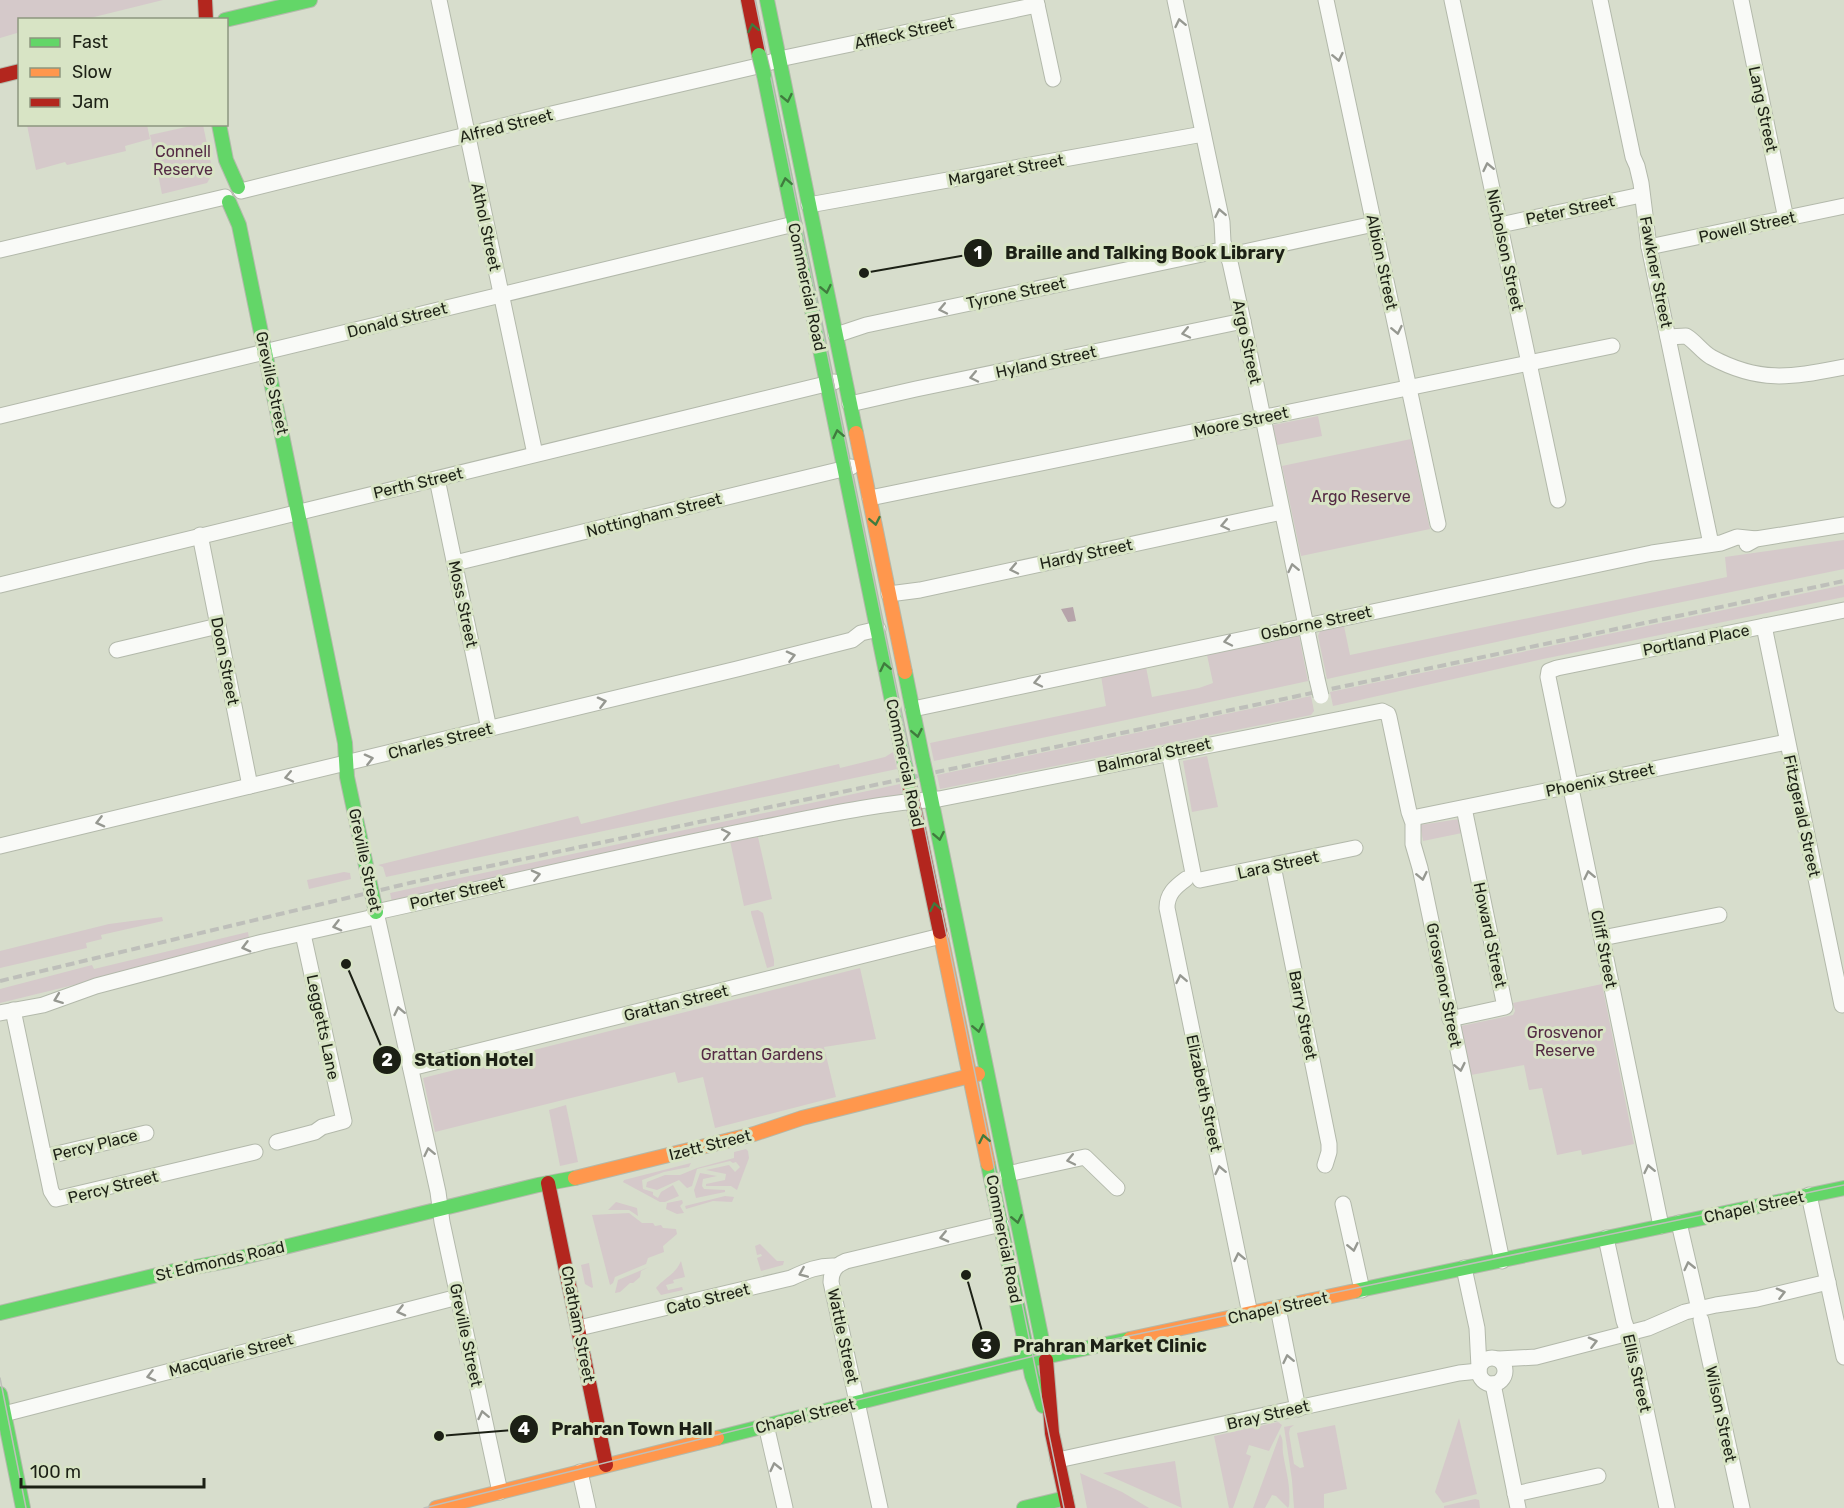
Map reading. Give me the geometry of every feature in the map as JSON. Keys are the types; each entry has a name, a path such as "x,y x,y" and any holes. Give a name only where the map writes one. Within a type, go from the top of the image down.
{"main road":[{"path":"205,0 206,18"},
{"path":"228,19 310,0"},
{"name":"Commercial Road","path":"748,0 808,206 836,335 927,779 922,800 941,936 974,1075 1032,1376 1052,1433"},
{"name":"Commercial Road","path":"766,0 768,63 794,224 850,468 878,629 909,783 922,800 1007,1174 1048,1372 1052,1433"},
{"path":"0,76 18,72"},
{"name":"Greville Street","path":"219,126 345,743 347,777 376,912"},
{"name":"Izett Street","path":"440,1209 732,1140 802,1118 974,1075"},
{"name":"Chatham Street","path":"548,1183 606,1465"},
{"name":"Chapel Street","path":"436,1508 1029,1360 1844,1188"},
{"name":"St Edmonds Road","path":"0,1313 440,1209"},
{"path":"0,1394 23,1508"},
{"path":"1024,1508 1067,1503 1052,1433"}],"street":[{"name":"Athol Street","path":"439,0 535,454"},
{"name":"Argo Street","path":"1175,0 1226,252 1243,321 1326,720"},
{"name":"Albion Street","path":"1326,0 1438,524"},
{"name":"Nicholson Street","path":"1452,0 1558,500"},
{"name":"Fawkner Street","path":"1600,0 1633,157 1637,166 1649,248 1669,344 1716,544"},
{"name":"Lang Street","path":"1741,0 1786,219"},
{"name":"Affleck Street","path":"768,63 1037,2"},
{"path":"1037,2 1053,79"},
{"name":"Alfred Street","path":"0,250 768,63"},
{"name":"Margaret Street","path":"808,206 1203,134"},
{"name":"Peter Street","path":"1500,225 1641,195"},
{"name":"Powell Street","path":"1649,248 1844,206"},
{"name":"Donald Street","path":"0,416 794,224"},
{"name":"Tyrone Street","path":"836,335 875,323 1221,250 1236,254 1374,224"},
{"name":"Hyland Street","path":"850,404 1243,321"},
{"path":"1669,344 1699,349 1729,366 1763,376 1794,376 1844,367"},
{"name":"Moore Street","path":"870,498 1612,346"},
{"name":"Perth Street","path":"0,585 832,382"},
{"name":"Nottingham Street","path":"455,564 850,468"},
{"name":"Moss Street","path":"437,479 489,729"},
{"name":"Hardy Street","path":"889,594 920,590 1282,513"},
{"name":"Osborne Street","path":"913,709 1652,553 1716,544 1738,547 1756,539 1844,525"},
{"name":"Doon Street","path":"200,535 250,786"},
{"name":"Portland Place","path":"1549,671 1844,610"},
{"path":"117,650 218,626"},
{"name":"Fitzgerald Street","path":"1764,626 1842,1005"},
{"name":"Charles Street","path":"0,846 489,729 518,720 562,712 852,640 861,633 878,629"},
{"name":"Cliff Street","path":"1549,671 1548,677 1661,1227"},
{"name":"Balmoral Street","path":"922,800 1326,720 1385,711"},
{"name":"Grosvenor Street","path":"1385,711 1389,717 1412,819 1413,844 1420,868 1502,1261"},
{"name":"Phoenix Street","path":"1412,819 1787,742"},
{"path":"1169,752 1193,878"},
{"name":"Porter Street","path":"7,1012 43,1005 96,986 370,918 376,912 704,839 922,800"},
{"name":"Howard Street","path":"1450,1019 1505,1007 1464,808"},
{"name":"Lara Street","path":"1193,878 1273,866 1356,848"},
{"name":"Barry Street","path":"1273,866 1329,1144 1325,1165"},
{"name":"Elizabeth Street","path":"1193,878 1172,891 1167,901 1167,908 1250,1314"},
{"name":"Greville Street","path":"376,912 500,1492"},
{"path":"1602,938 1719,915"},
{"name":"Leggetts Lane","path":"277,1142 315,1132 322,1127 344,1121 303,934"},
{"name":"Grattan Street","path":"411,1068 941,936"},
{"name":"Percy Street","path":"7,1012 52,1195 58,1200 255,1152"},
{"name":"Percy Place","path":"44,1158 146,1133"},
{"path":"1007,1174 1085,1157 1117,1188"},
{"path":"1809,1195 1844,1357"},
{"path":"1343,1204 1362,1290"},
{"name":"Wilson Street","path":"1679,1223 1742,1508"},
{"name":"Cato Street","path":"579,1329 791,1278 810,1269 826,1266 835,1268 846,1261 1001,1224"},
{"name":"Ellis Street","path":"1606,1238 1667,1508"},
{"name":"Wattle Street","path":"835,1268 831,1282 880,1508"},
{"path":"1464,1268 1477,1328 1479,1369 1485,1382 1497,1382 1536,1357"},
{"path":"1479,1369 1485,1359 1493,1357 1498,1359 1536,1357 1648,1328 1685,1312 1700,1314 1828,1282"},
{"name":"Macquarie Street","path":"4,1414 458,1297"},
{"path":"1278,1308 1298,1409"},
{"path":"1477,1328 1505,1369 1506,1373 1497,1382"},
{"name":"Bray Street","path":"1058,1460 1479,1369"},
{"path":"1497,1382 1516,1501 1598,1476"},
{"path":"766,1425 785,1508"},
{"path":"580,1472 588,1508"}],"green space":[{"path":"0,0 163,0 90,18 18,18 18,34 0,38"},
{"path":"27,126 147,126 150,139 125,146 126,151 67,165 65,162 36,170"},
{"name":"Connell Reserve","path":"190,126 203,126 213,173 207,183 162,194 150,135"},
{"path":"1318,416 1322,436 1277,445 1273,425"},
{"name":"Argo Reserve","path":"1411,439 1430,529 1301,556 1282,466"},
{"path":"1844,540 1844,569 1327,679 1318,636 1320,631 1344,626 1350,655 1727,577 1725,557"},
{"path":"1844,585 1844,597 1543,659 1333,706 1330,692"},
{"path":"1299,636 1308,681 934,761 930,743 1106,706 1101,676 1146,667 1152,697 1199,688 1213,683 1207,655"},
{"path":"1311,696 1314,711 1311,715 940,789 937,775"},
{"path":"893,752 897,769 386,877 383,867 378,865 578,816 581,824 839,764 840,768 885,757"},
{"path":"1207,756 1218,807 1192,812 1183,761"},
{"path":"900,784 903,797 711,833 392,902 390,893"},
{"path":"1459,819 1462,833 1423,841 1420,825"},
{"path":"758,837 772,899 744,906 730,841"},
{"path":"344,872 350,873 351,879 309,889 307,880"},
{"path":"758,910 763,913 774,960 774,966 767,968 751,913 751,911"},
{"path":"162,917 163,921 101,935 102,939 86,943 87,948 0,968 0,951 109,924"},
{"path":"248,932 249,938 0,1003 0,989 92,965 94,969"},
{"name":"Grattan Gardens","path":"860,968 876,1039 824,1047 836,1097 715,1128 703,1077 678,1083 675,1072 435,1132 423,1078"},
{"name":"Grosvenor Reserve","path":"1602,984 1634,1144 1582,1155 1581,1150 1557,1155 1542,1088 1529,1090 1524,1065 1471,1075 1461,1026 1513,1015 1515,1011 1513,1003"},
{"path":"566,1105 578,1162 560,1166 549,1110"},
{"path":"746,1149 749,1158 737,1190 731,1186 706,1186 706,1184 725,1180 726,1174 706,1170 729,1165 735,1172 740,1167 736,1162 730,1161 697,1169 692,1186 687,1188 679,1180 657,1190 646,1187 647,1182 665,1175 680,1175 697,1168 734,1158 734,1152"},
{"path":"691,1163 689,1167 664,1172 642,1180 643,1189 653,1192 653,1195 658,1198 661,1192 673,1185 679,1196 665,1202 660,1202 623,1182 624,1180"},
{"path":"700,1173 717,1176 703,1179 704,1189 725,1190 725,1192 696,1198 694,1190"},
{"path":"725,1196 734,1197 732,1202 713,1201 686,1209 685,1206"},
{"path":"682,1200 683,1203 680,1206 684,1213 677,1214 666,1209 667,1203"},
{"path":"616,1202 637,1208 638,1216 629,1210 608,1210"},
{"path":"629,1213 642,1223 653,1223 655,1226 661,1225 663,1228 676,1229 677,1234 663,1246 664,1252 648,1258 646,1264 615,1277 610,1285 592,1215"},
{"path":"760,1244 777,1261 784,1261 783,1265 761,1271 757,1258 762,1256 757,1255 755,1246"},
{"path":"681,1261 685,1277 673,1280 674,1283 666,1285 668,1290 682,1287 683,1290 661,1295 656,1288 676,1270"},
{"path":"589,1263 592,1288 585,1284 581,1265"},
{"path":"649,1267 641,1271 640,1277 633,1283 615,1293 618,1280"},
{"path":"1459,1418 1477,1494 1443,1503 1435,1492"},
{"path":"1278,1422 1282,1425 1269,1451 1249,1445 1246,1454 1251,1456 1233,1508 1229,1508 1214,1436"},
{"path":"1294,1425 1290,1428 1289,1433 1294,1464 1300,1468 1304,1467 1297,1433 1335,1425 1347,1489 1324,1494 1324,1508 1294,1508 1284,1427"},
{"path":"1280,1434 1289,1485 1289,1506 1288,1508 1272,1495 1265,1508 1253,1508"},
{"path":"1175,1461 1182,1508 1103,1473"},
{"path":"1080,1473 1122,1492 1149,1508 1087,1508"},
{"path":"1479,1500 1480,1508 1444,1508 1444,1506"}],"shaded area":[{"path":"1073,607 1076,621 1068,622 1061,609"}],"tram line":[{"path":"755,0 1064,1508"},
{"path":"424,1508 1034,1356 1844,1185"},
{"path":"0,1378 26,1508"}],"railway":[{"path":"0,981 414,882 1844,581"}],"traffic: fast":[{"path":"228,19 310,0"},
{"path":"767,0 856,433"},
{"path":"759,55 764,75"},
{"path":"764,75 905,765"},
{"path":"219,126 226,160 238,187"},
{"path":"229,202 239,225 345,743 347,777 376,912"},
{"path":"905,672 923,761"},
{"path":"923,761 927,779"},
{"path":"905,765 909,783"},
{"path":"927,779 1046,1360"},
{"path":"988,1164 1032,1376 1043,1406"},
{"path":"0,1313 575,1178"},
{"path":"1355,1291 1844,1188"},
{"path":"717,1438 1011,1364 1130,1339"},
{"path":"0,1394 23,1508"},
{"path":"1024,1508 1066,1498"}],"traffic: slow":[{"path":"856,433 905,672"},
{"path":"940,932 988,1164"},
{"path":"575,1178 754,1134 802,1118 978,1074"},
{"path":"1130,1339 1355,1291"},
{"path":"436,1508 717,1438"}],"traffic: jam":[{"path":"205,0 206,18"},
{"path":"748,0 759,55"},
{"path":"0,76 18,72"},
{"path":"909,783 940,932"},
{"path":"548,1183 606,1465"},
{"path":"1046,1360 1052,1433 1068,1508"}],"place":[{"name":"Braille and Talking Book Library","path":"864,273"},
{"name":"Station Hotel","path":"346,964"},
{"name":"Prahran Market Clinic","path":"966,1275"},
{"name":"Prahran Town Hall","path":"439,1436"}]}
